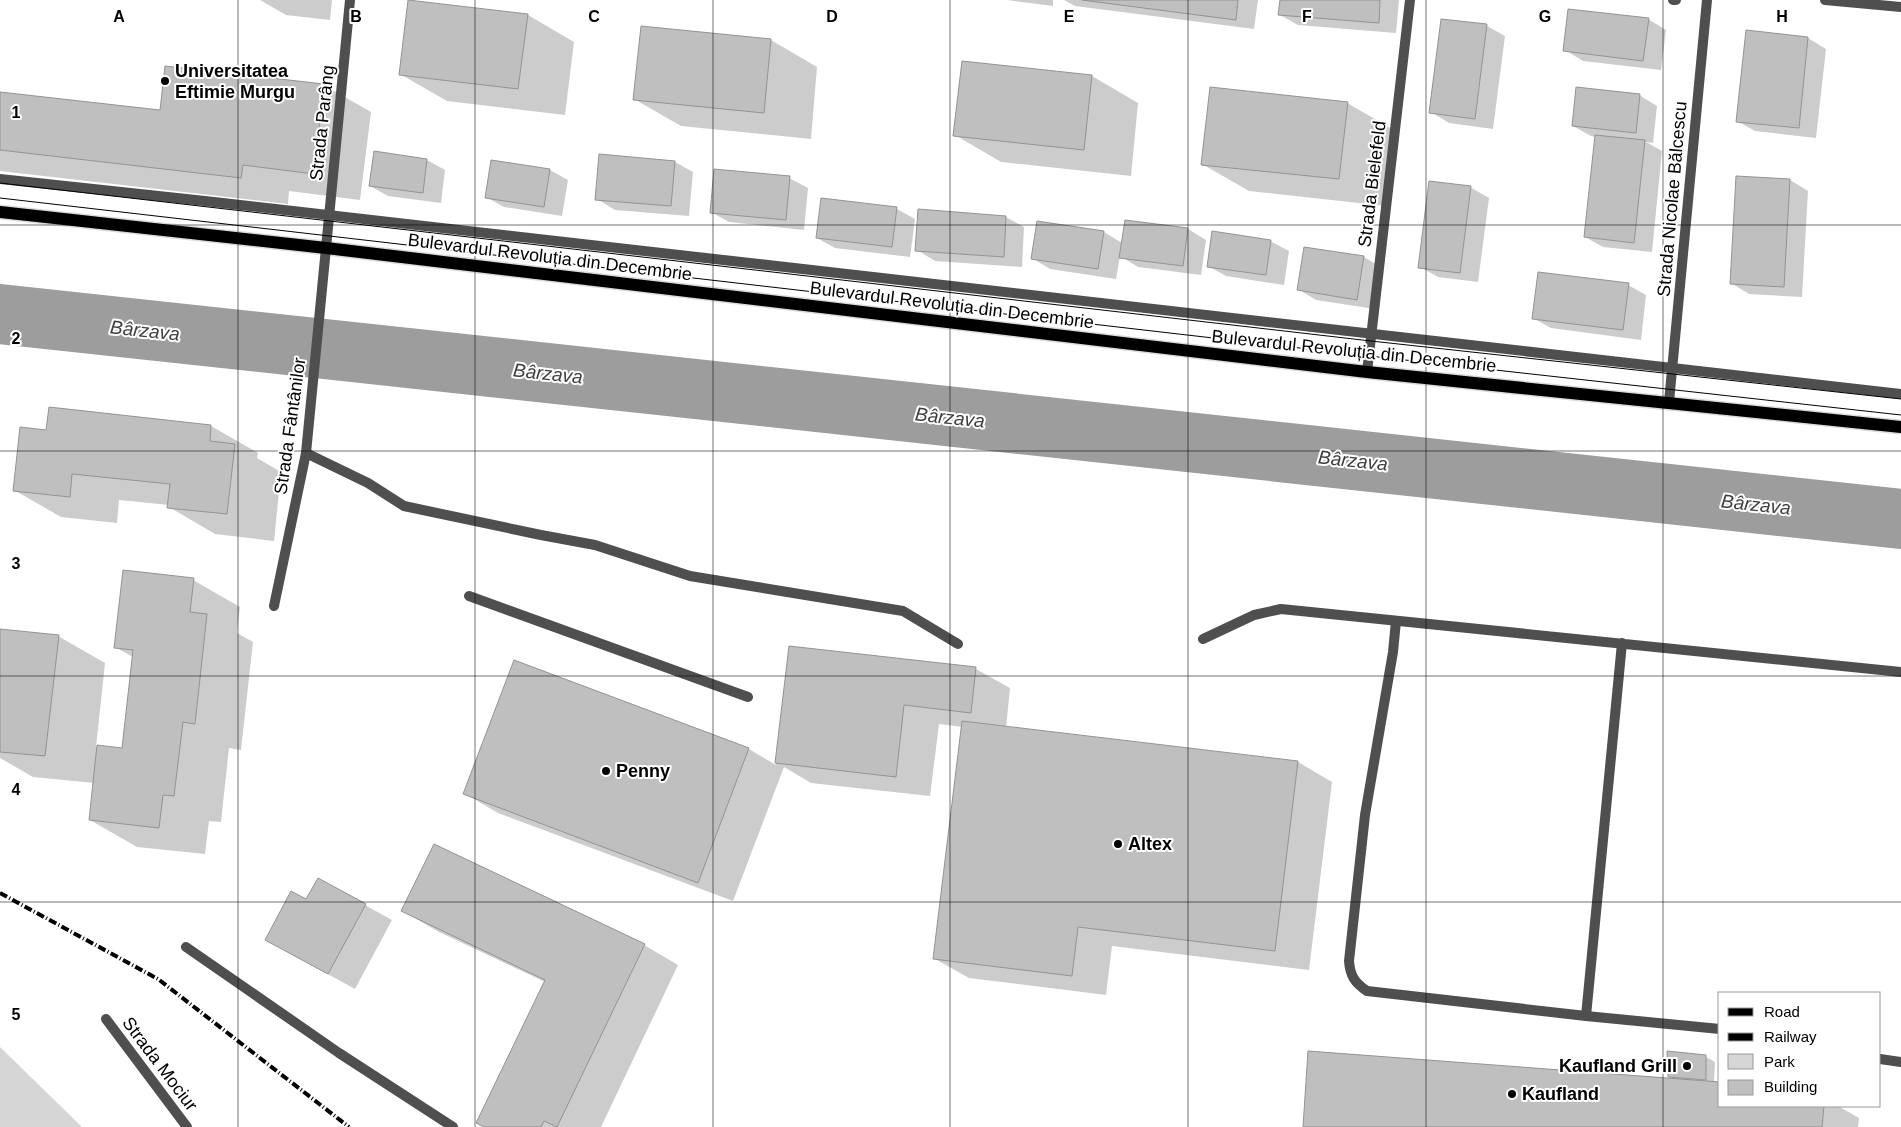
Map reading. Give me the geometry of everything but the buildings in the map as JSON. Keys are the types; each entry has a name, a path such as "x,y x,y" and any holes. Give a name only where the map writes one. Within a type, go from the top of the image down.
{"main road":[{"name":"Bulevardul Revoluția din Decembrie","path":"0,212 326,248 1367,372 1901,427"}],"street":[{"name":"Strada Parâng","path":"326,248 350,0"},
{"name":"Strada Bielefeld","path":"1367,372 1410,0"},
{"name":"Strada Nicolae Bălcescu","path":"1669,402 1706,0"},
{"path":"1825,0 1901,8"},
{"path":"0,179 1901,394"},
{"name":"Strada Fântânilor","path":"274,606 306,453 326,248"},
{"path":"306,453 368,482 404,506 596,545 690,576 903,611 958,644"},
{"path":"469,596 748,697"},
{"path":"1203,638 1254,615 1281,609 1901,672"},
{"path":"1396,621 1365,815 1349,961 1350,971 1354,980 1367,991 1718,1029"},
{"path":"1586,1016 1622,644"},
{"path":"186,947 339,1053 453,1127"},
{"name":"Strada Mociur","path":"106,1019 187,1127"},
{"path":"1881,1059 1901,1062"}],"green space":[{"path":"0,1047 82,1127 0,1127"}],"waterway":[{"name":"Bârzava","path":"0,314 1901,519"}],"tram line":[{"path":"0,183 1371,341 1901,399"},
{"path":"0,198 1369,356 1901,415"}],"railway":[{"path":"0,893 158,979 349,1127"}],"place":[{"name":"Universitatea Eftimie Murgu","path":"165,81"},
{"name":"Penny","path":"606,771"},
{"name":"Altex","path":"1118,844"},
{"name":"Kaufland Grill","path":"1687,1066"},
{"name":"Kaufland","path":"1512,1094"}]}
